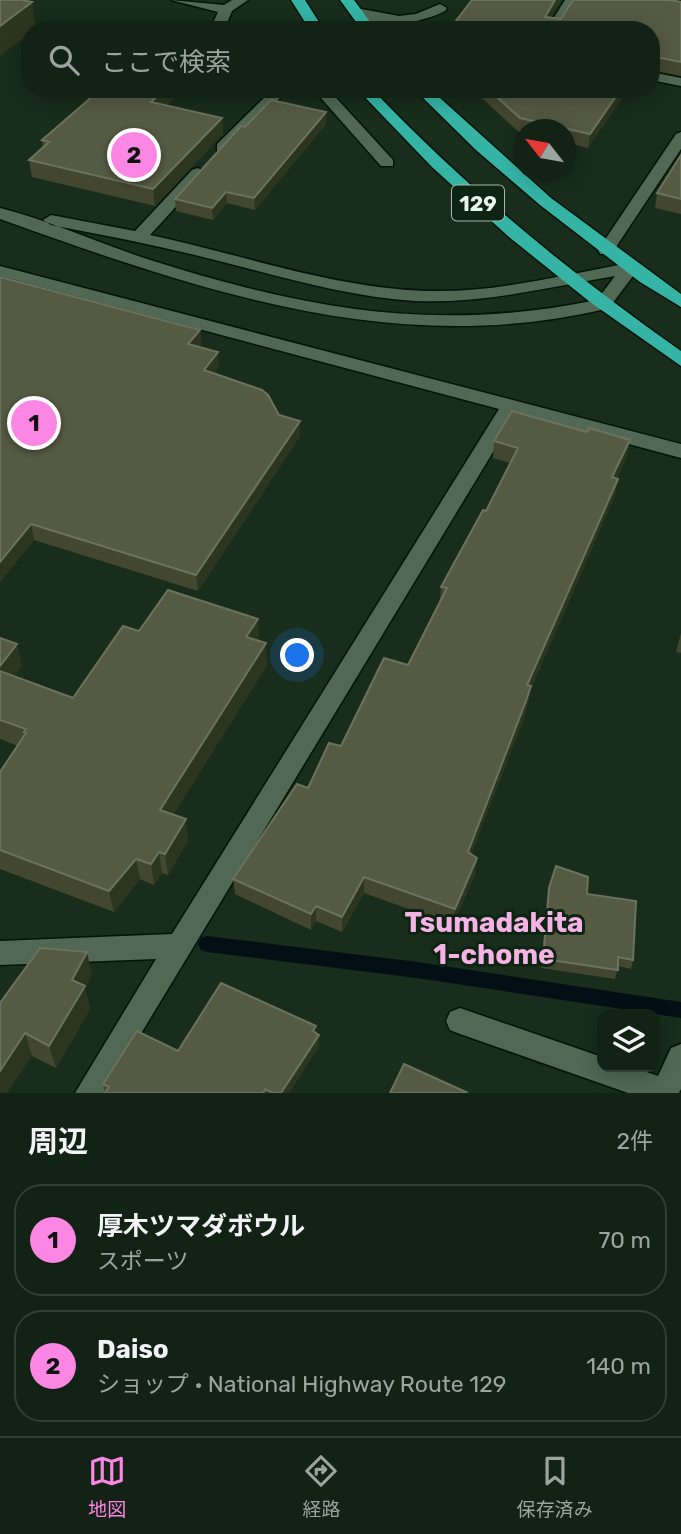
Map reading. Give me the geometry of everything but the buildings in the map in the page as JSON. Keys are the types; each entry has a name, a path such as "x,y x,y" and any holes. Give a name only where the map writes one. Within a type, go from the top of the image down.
{"highway":[{"path":"298,0 311,21"},
{"path":"347,0 362,21"},
{"name":"129","path":"371,98 486,210 568,278 681,360"},
{"name":"129","path":"431,98 534,194 630,268 681,302"}],"street":[{"path":"178,0 226,9"},
{"path":"221,21 226,9 241,0"},
{"path":"559,21 572,0"},
{"path":"410,21 419,20 435,4"},
{"path":"434,21 438,16 435,4"},
{"path":"356,12 396,21"},
{"path":"660,78 681,82"},
{"path":"140,236 237,131 272,98"},
{"path":"328,98 387,163"},
{"path":"606,250 681,137"},
{"path":"0,212 140,236 324,282 392,293 478,293 630,268"},
{"path":"0,212 120,256 318,310 380,319 484,322 603,304 630,268"},
{"path":"0,271 681,451"},
{"path":"89,1093 511,406"},
{"path":"0,953 180,946"},
{"path":"460,1021 665,1092 681,1058"}],"waterway":[{"path":"207,944 417,970 681,1010"}],"place":[{"name":"Daiso","path":"134,155"},
{"name":"厚木ツマダボウル","path":"34,423"}],"district":[{"name":"Tsumadakita 1-chome","path":"494,938"}]}
